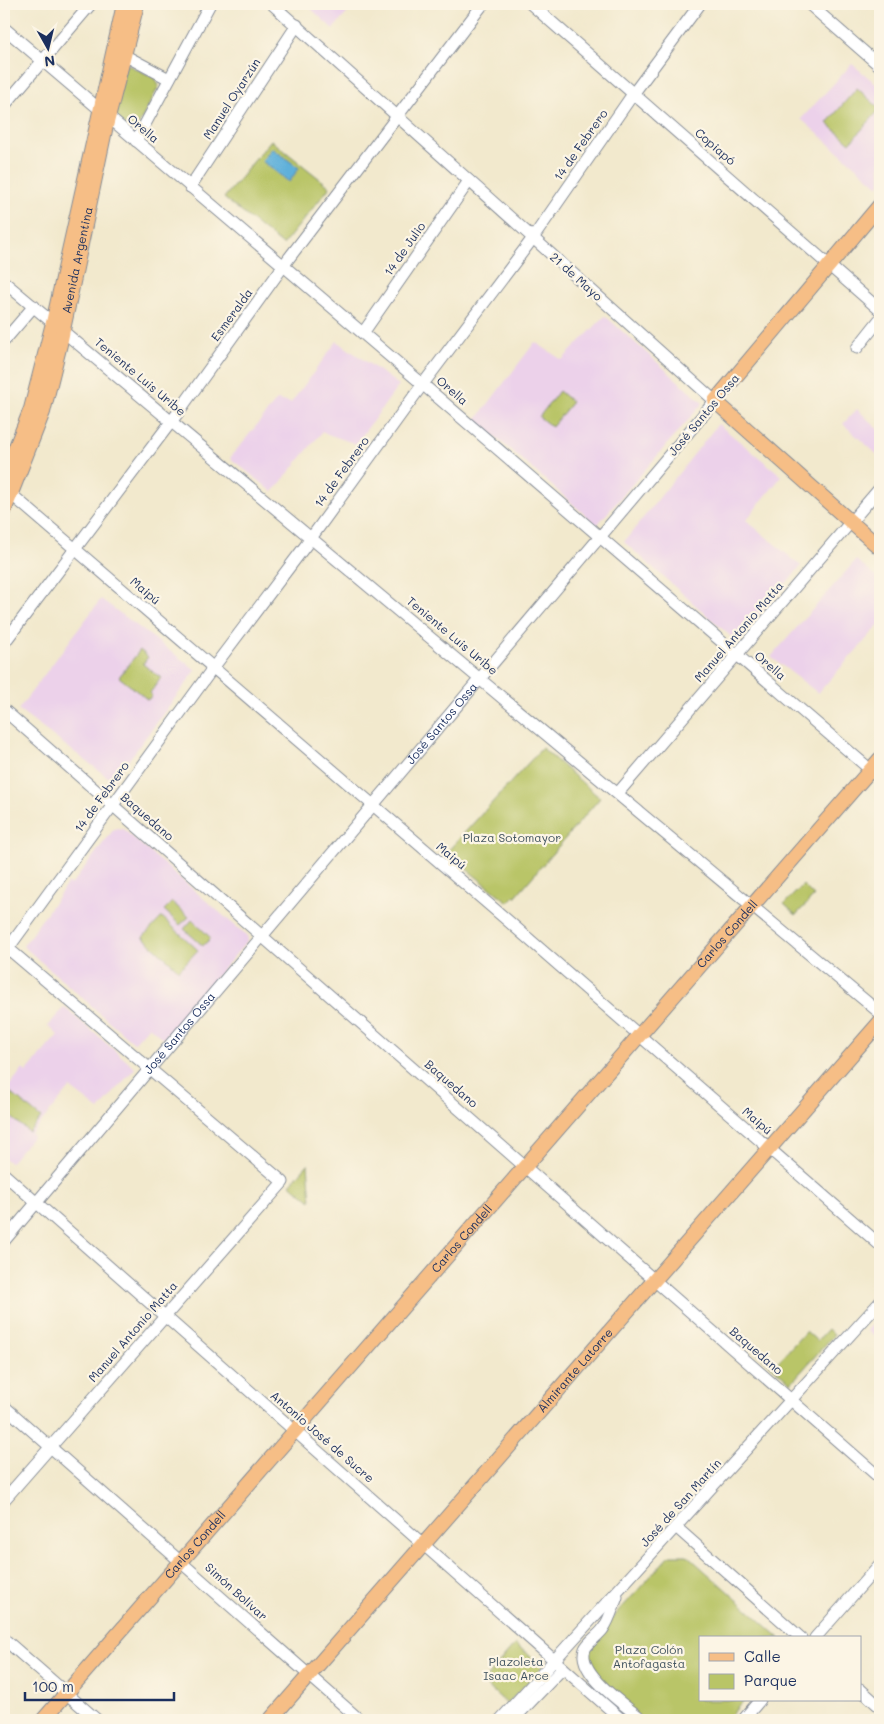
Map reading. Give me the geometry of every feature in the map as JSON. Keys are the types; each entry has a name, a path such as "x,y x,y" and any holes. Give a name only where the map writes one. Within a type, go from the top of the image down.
{"main road":[{"name":"Avenida Argentina","path":"4,510 7,491 42,412 58,327 104,114 124,4"},
{"name":"Avenida Argentina","path":"104,114 124,55 137,4"},
{"name":"José Santos Ossa","path":"715,401 880,205"},
{"name":"Avenida Argentina","path":"4,478 31,409 58,327"},
{"name":"21 de Mayo","path":"715,401 880,548"},
{"name":"Carlos Condell","path":"43,1720 752,906 877,769"},
{"name":"Almirante Latorre","path":"270,1720 880,1022"}],"street":[{"path":"4,106 91,4"},
{"path":"136,140 210,4"},
{"name":"21 de Mayo","path":"272,4 715,401"},
{"name":"Esmeralda","path":"4,643 283,267 483,4"},
{"name":"Copiapó","path":"532,4 880,310"},
{"name":"14 de Febrero","path":"5,949 533,238 633,94 700,4"},
{"path":"809,4 880,66"},
{"name":"Manuel Oyarzún","path":"190,187 296,26"},
{"name":"Orella","path":"4,28 423,384 737,655 877,769"},
{"path":"124,55 169,79"},
{"name":"14 de Julio","path":"363,334 469,181"},
{"name":"Teniente Luis Uribe","path":"4,282 481,678 880,1013"},
{"path":"4,341 34,306"},
{"path":"857,348 880,319"},
{"name":"José Santos Ossa","path":"4,1241 715,401"},
{"name":"Manuel Antonio Matta","path":"618,793 880,488"},
{"name":"Maipú","path":"7,491 507,920 880,1245"},
{"name":"Baquedano","path":"4,710 880,1478"},
{"path":"5,949 150,1069"},
{"name":"Manuel Antonio Matta","path":"4,1500 283,1182 150,1069"},
{"name":"Antonio José de Sucre","path":"4,1174 622,1720"},
{"name":"José de San Martín","path":"513,1720 621,1589 880,1302"},
{"name":"Simón Bolívar","path":"4,1406 360,1720"},
{"path":"676,1528 799,1636"},
{"path":"817,1636 880,1564"},
{"path":"621,1589 604,1628 585,1648 583,1659 587,1670 594,1678 643,1720"},
{"path":"4,1639 97,1720"},
{"name":"José de San Martín","path":"500,1720 559,1664"},
{"path":"862,1691 880,1707"},
{"path":"743,1720 758,1702"}],"shaded area":[{"path":"306,4 343,4 350,10 333,29"},
{"path":"852,64 880,87 880,184 878,186 801,119"},
{"path":"605,316 703,403 597,525 476,420 535,342 562,360"},
{"path":"337,341 399,385 356,444 322,432 273,492 230,458 277,400 291,403"},
{"path":"857,409 880,431 880,457 843,424"},
{"path":"718,424 782,476 746,520 801,566 736,641 624,542"},
{"path":"856,560 880,580 880,624 818,693 771,657"},
{"path":"101,599 196,670 113,781 18,710"},
{"path":"114,829 123,829 247,936 248,940 163,1039 149,1026 134,1043 23,946 67,884 72,884"},
{"path":"64,1007 135,1068 99,1110 70,1088 31,1134 33,1136 10,1163 4,1158 4,1092 23,1069 26,1072 58,1035 48,1026"},
{"path":"880,1314 880,1341 867,1330"}],"green space":[{"path":"126,64 155,78 159,86 137,128 130,130 114,116"},
{"path":"857,88 880,109 850,143 827,123"},
{"path":"271,140 330,187 283,245 224,198"},
{"path":"559,391 572,402 552,427 539,417"},
{"path":"140,650 148,657 143,664 161,678 150,693 152,695 148,700 119,677"},
{"name":"Plaza Sotomayor","path":"542,748 600,798 515,897 515,895 508,902 446,853"},
{"path":"803,885 814,896 796,915 784,904"},
{"path":"172,902 189,917 180,925 164,910"},
{"path":"162,917 198,950 179,970 143,937"},
{"path":"192,920 211,938 203,946 184,929"},
{"path":"10,1092 41,1118 29,1132 4,1111 4,1099"},
{"path":"308,1164 311,1201 290,1184"},
{"path":"828,1329 834,1335 791,1383 736,1334 739,1331 775,1365 806,1331 817,1341"},
{"name":"Plaza Colón Antofagasta","path":"670,1555 687,1555 778,1636 699,1636 699,1702 742,1702 727,1720 643,1720 594,1678 585,1648"},
{"name":"Plazoleta Isaac Arce","path":"515,1644 543,1666 507,1704 483,1682"}],"water":[{"path":"272,148 299,168 289,182 262,161"}]}
